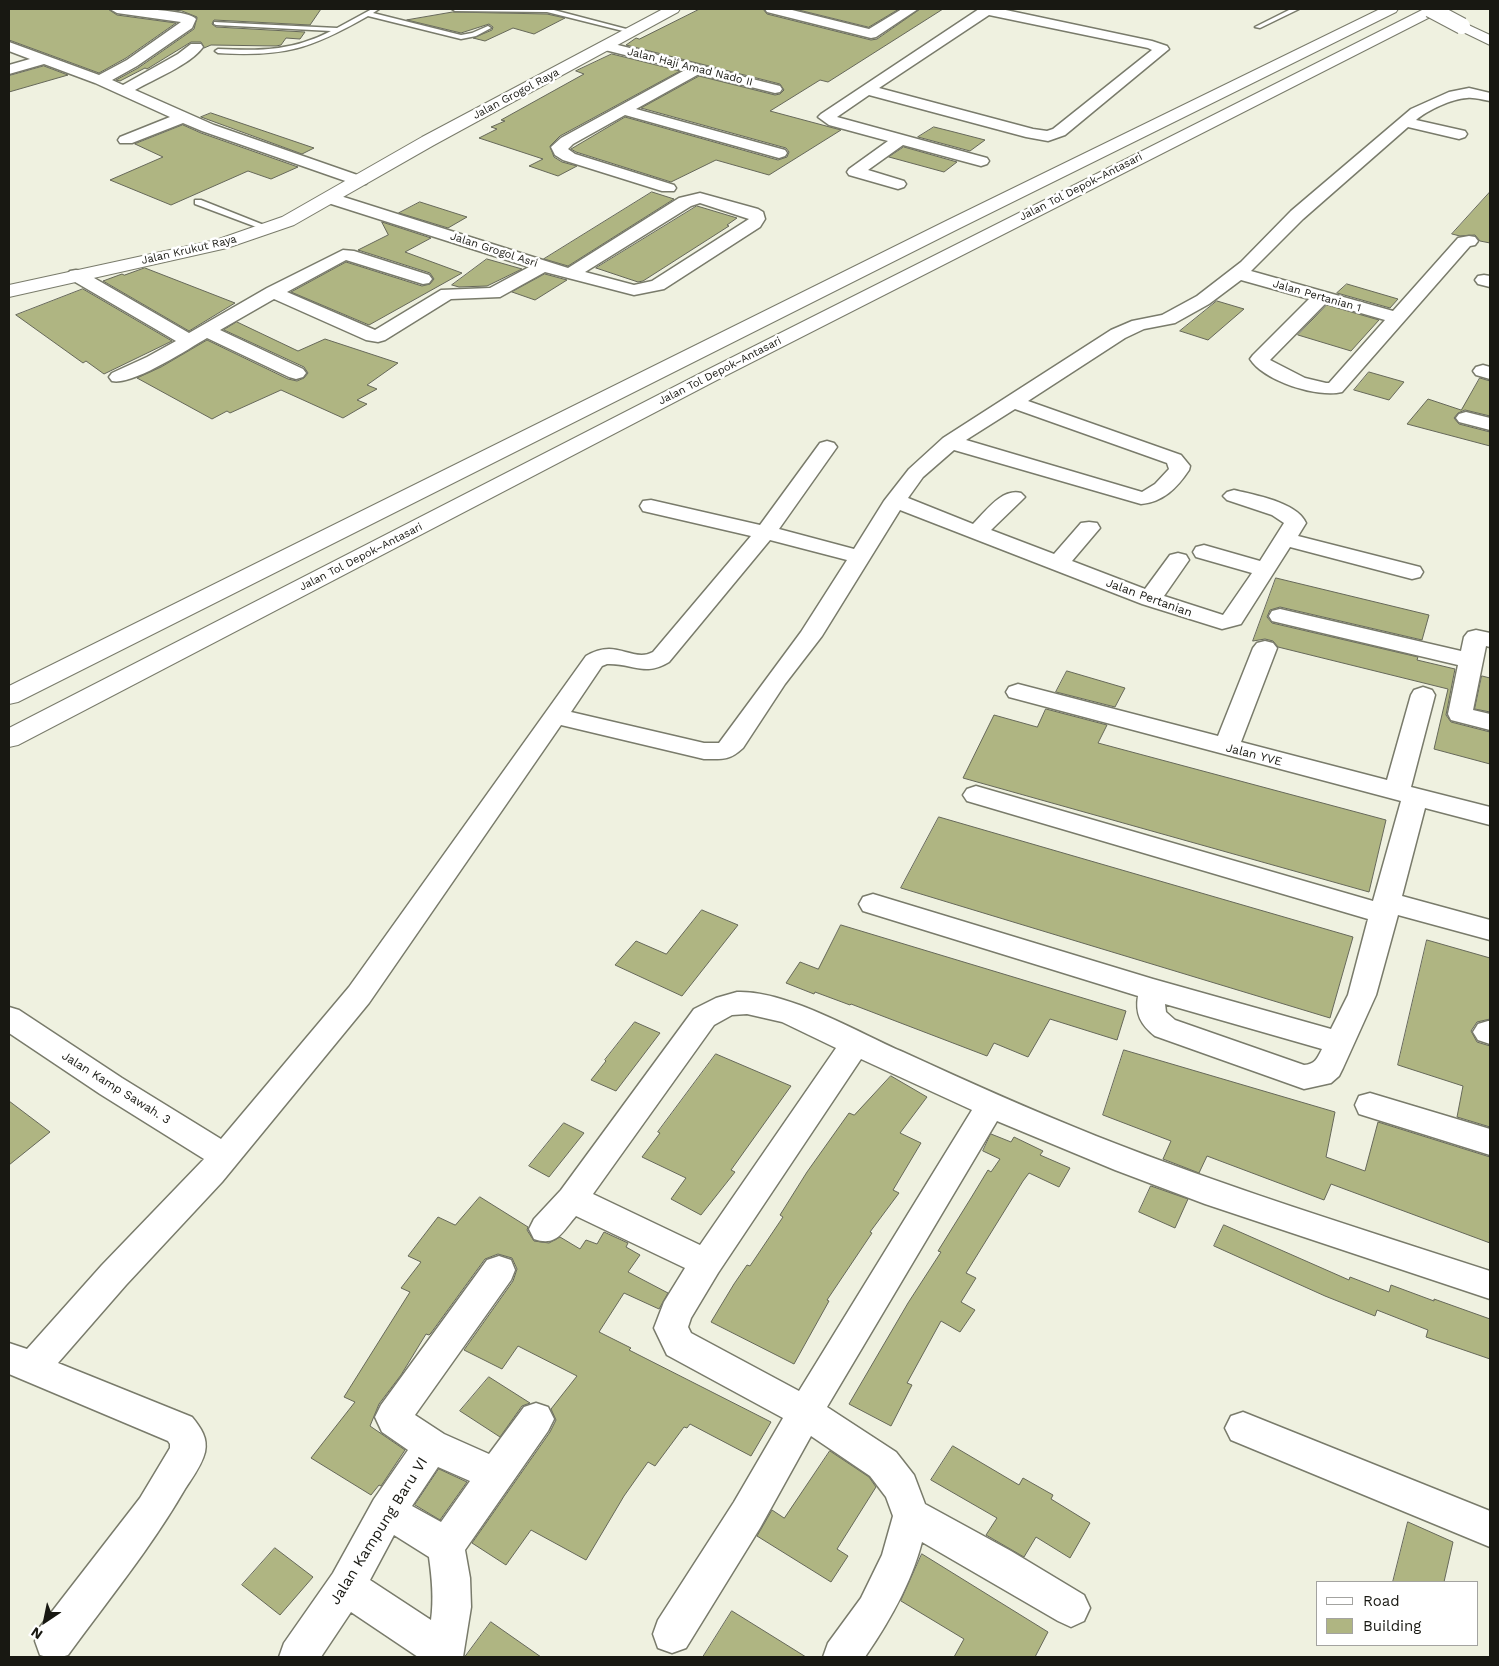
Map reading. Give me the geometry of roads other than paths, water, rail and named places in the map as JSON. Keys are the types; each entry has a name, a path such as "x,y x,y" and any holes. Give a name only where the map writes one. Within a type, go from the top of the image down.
{"main road":[{"name":"Jalan Grogol Raya","path":"360,181 428,140 606,46 626,30 673,9"},
{"name":"Jalan Tol Depok–Antasari","path":"9,696 952,224 1391,9"},
{"path":"1430,9 1487,37"},
{"name":"Jalan Tol Depok–Antasari","path":"9,739 728,367 1435,9"},
{"name":"Jalan Krukut Raya","path":"9,291 221,244 331,198 360,181"}],"street":[{"path":"100,80 132,63 187,25 189,19 117,9"},
{"path":"772,9 871,34 912,9"},
{"path":"869,90 1032,134 1054,135 1162,49 1152,45 988,9 869,90 827,115 826,119 981,161"},
{"path":"9,46 100,80 183,117 360,181"},
{"name":"Jalan Haji Amad Nado II","path":"606,46 774,89"},
{"path":"122,91 183,57 196,47"},
{"path":"9,70 46,59"},
{"path":"668,188 569,157 560,152 558,147 698,69"},
{"path":"556,716 704,752 725,751 734,742 777,678 810,636 895,501 916,473 950,442 1118,334 1130,328 1168,320 1203,300 1247,266 1297,215 1405,122 1429,105 1454,95 1469,93 1490,97"},
{"path":"622,110 779,153"},
{"path":"126,140 183,117"},
{"path":"1405,122 1460,134"},
{"path":"898,184 855,172 900,140"},
{"name":"Jalan Grogol Asri","path":"331,198 570,274 625,289 643,290 658,285 754,223 757,216 700,198 693,199 685,202 570,274"},
{"path":"1322,297 1260,359 1263,364 1311,386 1328,389 1335,388 1464,242 1469,241"},
{"path":"120,377 154,361 205,330 343,255 423,279"},
{"path":"273,292 373,336 378,336 447,294 494,293 543,266"},
{"name":"Jalan Pertanian 1","path":"1237,273 1398,318"},
{"path":"76,275 188,340"},
{"path":"205,330 296,373"},
{"path":"950,442 1141,498 1155,496 1179,470 1178,462 1174,459 1013,402"},
{"path":"1466,418 1490,424"},
{"path":"54,1641 153,1510 187,1452 188,1439 180,1429 20,1363 114,1274 224,1156 359,995 597,658 606,656 649,664 661,657 765,533 827,447"},
{"path":"977,532 1014,496"},
{"name":"Jalan Pertanian","path":"895,501 1150,599 1216,621 1228,621 1233,619 1295,523 1293,518 1280,510 1234,496"},
{"path":"651,506 860,556"},
{"path":"1057,564 1088,528"},
{"path":"1284,539 1412,572"},
{"path":"1204,552 1264,569"},
{"path":"1150,599 1178,560"},
{"path":"1280,616 1472,661"},
{"path":"1490,640 1476,637 1460,714 1490,722"},
{"path":"1226,748 1265,648"},
{"name":"Jalan YVE","path":"1018,692 1490,816"},
{"path":"1153,990 1150,1013 1154,1020 1165,1028 1304,1077 1320,1075 1328,1068 1362,995 1386,908 1423,695"},
{"path":"976,795 1386,908 1490,930"},
{"path":"872,904 1153,990 1340,1043"},
{"path":"545,1229 572,1199 704,1017 718,1007 733,1003 759,1003 792,1014 991,1105 1125,1160 1198,1188 1490,1285"},
{"name":"Jalan Kamp Sawah. 3","path":"9,1018 111,1086 224,1156"},
{"path":"842,1657 874,1612 900,1559 911,1516 901,1487 883,1464 805,1412 679,1344 671,1328 676,1313 706,1263 855,1044"},
{"path":"672,1634 747,1515 805,1412 991,1105"},
{"path":"1370,1105 1490,1142"},
{"path":"572,1199 706,1263"},
{"name":"Jalan Kampung Baru VI","path":"298,1657 346,1586 387,1511 431,1446 394,1420 393,1416 498,1270"},
{"path":"346,1586 444,1654 452,1607 451,1578 446,1546 536,1419"},
{"path":"1243,1428 1490,1529"},
{"path":"431,1446 496,1475"},
{"path":"387,1511 446,1546"},
{"path":"911,1516 998,1564 1071,1608"}],"lane":[{"path":"218,51 280,52 300,46 340,29 376,9"},
{"path":"455,9 547,10 626,30"},
{"path":"1258,27 1296,9"},
{"path":"367,14 461,37 474,35 488,28"},
{"path":"216,23 340,29"},
{"path":"198,202 262,226"}]}
